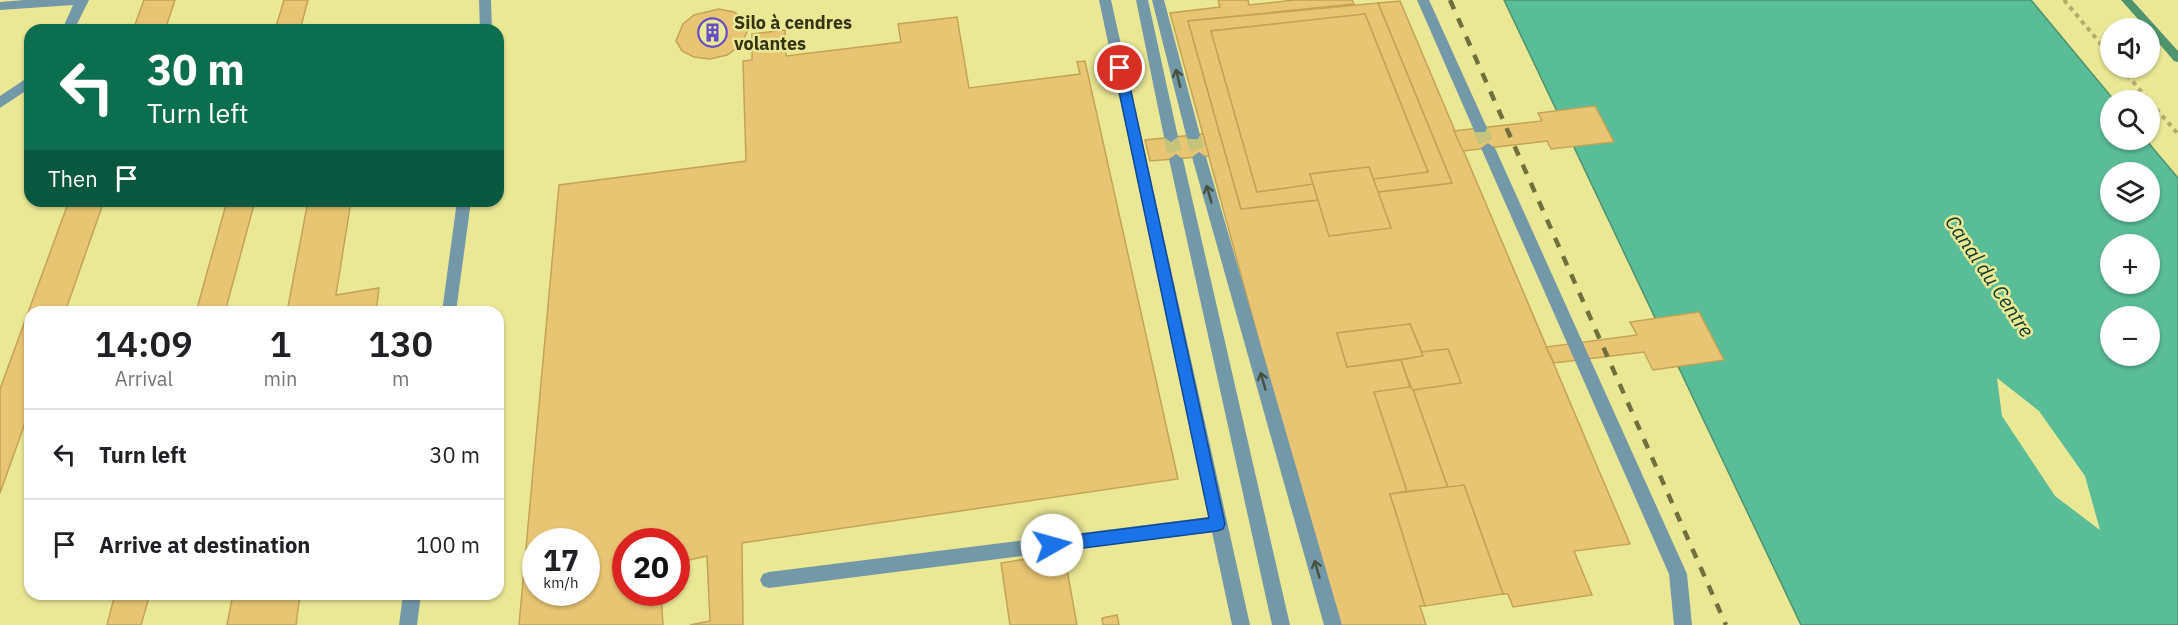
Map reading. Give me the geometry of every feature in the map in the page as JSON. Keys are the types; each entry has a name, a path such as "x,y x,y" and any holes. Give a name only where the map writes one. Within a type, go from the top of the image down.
{"lane":[{"path":"0,6 82,0 71,24"},
{"path":"485,0 486,24"},
{"path":"1105,0 1217,524 1241,625"},
{"path":"1142,0 1171,137"},
{"path":"1158,0 1193,135"},
{"path":"1423,0 1480,128"},
{"path":"0,103 24,85"},
{"path":"1488,148 1678,574 1683,625"},
{"path":"1199,157 1334,625"},
{"path":"1176,159 1281,625"},
{"path":"450,306 463,207"},
{"path":"769,580 1217,524"},
{"path":"408,625 411,600"}],"path":[{"path":"2064,0 2100,43"},
{"path":"2130,78 2178,134"}],"water":[{"name":"Canal du Centre","path":"1504,0 2031,0 2106,90 2100,90 2100,150 2154,150 2178,178 2178,625 1801,625"}],"pier":[{"path":"1997,378 2039,411 2085,476 2100,530 2055,496 2002,416"}],"building":[{"path":"144,0 175,0 167,24 135,24"},
{"path":"284,0 308,0 302,24 277,24"},
{"path":"1218,0 1248,0 1249,5 1295,0 1352,0 1354,4 1188,21 1241,209 1318,200 1329,236 1391,228 1378,192 1452,183 1378,3 1400,1 1630,544 1574,551 1592,595 1513,607 1508,594 1503,594 1464,485 1448,488 1413,390 1461,383 1448,349 1422,352 1410,324 1337,333 1347,367 1401,360 1410,387 1374,392 1407,491 1390,494 1425,606 1420,606 1426,625 1336,625 1170,13 1220,7"},
{"path":"1378,3 1452,183 1378,192 1373,179 1428,172 1365,14 1211,31 1257,192 1313,184 1318,200 1241,209 1188,21"},
{"name":"Silo à cendres volantes","path":"719,9 734,12 744,19 748,30 740,46 727,55 710,59 694,57 682,51 676,41 683,24 694,15"},
{"path":"1365,14 1428,172 1373,179 1369,167 1310,174 1313,184 1257,192 1211,31"},
{"path":"957,17 969,88 1080,74 1077,62 1085,61 1178,479 742,543 743,625 690,625 710,621 707,556 690,560 690,528 612,528 612,606 662,606 663,625 519,625 522,592 522,606 600,606 600,528 528,528 559,185 746,161 743,61 752,60 752,34 785,30 786,56 901,42 898,24"},
{"path":"1595,106 1614,142 1551,149 1547,141 1463,151 1454,131 1542,121 1538,113"},
{"path":"1203,134 1209,156 1150,161 1145,140"},
{"path":"1369,167 1391,228 1329,236 1310,174"},
{"path":"67,207 102,207 67,306 30,306"},
{"path":"225,207 253,207 227,306 198,306"},
{"path":"307,207 350,207 336,295 379,288 377,306 288,306"},
{"path":"1699,312 1724,360 1653,370 1644,352 1554,363 1546,347 1637,335 1630,322"},
{"path":"24,324 24,426 0,493 0,389"},
{"path":"1410,324 1423,356 1347,367 1337,333"},
{"path":"1448,349 1461,383 1412,390 1401,360 1423,356 1422,352"},
{"path":"1410,387 1448,488 1407,491 1374,392"},
{"path":"1464,485 1503,594 1425,606 1390,494"},
{"path":"1064,553 1077,625 1010,625 1001,563"},
{"path":"113,600 148,600 141,625 107,625"},
{"path":"232,600 299,600 296,625 227,625"},
{"path":"1117,615 1119,625 1103,625 1102,618"}],"waterway":[{"path":"2126,0 2178,58"}],"tunnel":[{"path":"1480,128 1488,148"},
{"path":"1193,135 1199,157"},
{"path":"1171,137 1176,159"}],"railway":[{"path":"1450,0 1726,625"}],"place":[{"name":"Silo à cendres volantes","path":"713,32"}],"route":[{"path":"1052,545 1217,524 1120,68"}]}
